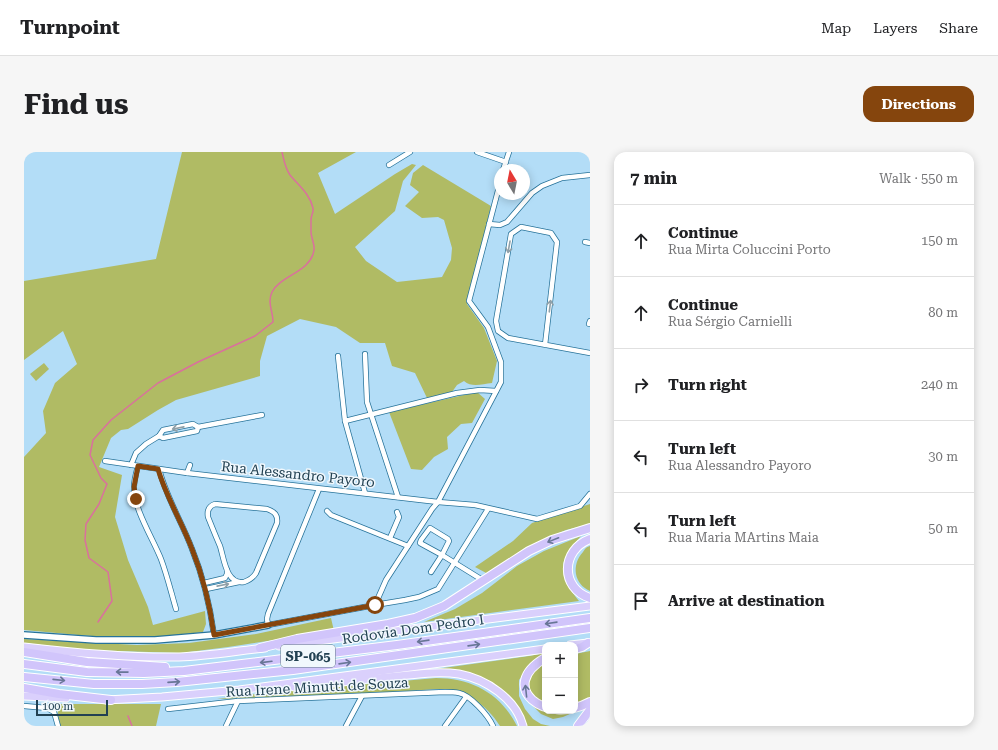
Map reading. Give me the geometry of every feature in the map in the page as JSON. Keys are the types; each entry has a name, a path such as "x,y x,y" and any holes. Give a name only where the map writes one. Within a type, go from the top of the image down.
{"highway":[{"path":"260,648 297,639 415,618 444,606 528,551 552,540 590,528"},
{"path":"590,539 580,544 575,550 570,557 568,569 571,582 575,589 581,595 590,598"},
{"name":"SP-065","path":"24,647 98,655 179,657 312,643 590,606"},
{"name":"Rodovia Dom Pedro I","path":"24,664 87,672 144,673 208,669 405,644 590,618"},
{"name":"Rodovia Dom Pedro I","path":"24,677 94,684 192,681 293,670 590,628"},
{"path":"578,644 589,642"},
{"path":"578,648 589,642"},
{"name":"SP-065","path":"239,690 542,649"},
{"path":"24,652 87,662 208,669"},
{"path":"531,709 525,694 525,682 532,668 542,660"},
{"path":"24,696 111,700 239,690 287,688 350,680 427,673 460,674 476,679 506,698 523,726"},
{"path":"24,688 111,700"},
{"path":"574,715 590,702"},
{"path":"578,726 590,710"}],"street":[{"path":"389,165 410,152"},
{"path":"478,152 506,162 509,152"},
{"path":"489,224 500,225 507,222 532,193 542,186 562,178 590,173"},
{"path":"375,605 386,580 438,502 501,382 501,362 488,327 469,301 495,200"},
{"path":"545,345 558,242 551,233 521,227 511,234 496,321 498,331 508,338 545,345 590,353"},
{"path":"364,354 367,402 398,497"},
{"path":"338,356 345,421 366,493"},
{"path":"345,421 458,394 480,390 496,391"},
{"path":"131,466 136,453 146,444 159,436 162,438 196,431 198,427 262,415"},
{"name":"Rua Alessandro Payoro","path":"105,461 131,466 319,489 475,505 537,519 576,508 584,502"},
{"path":"188,473 190,465"},
{"path":"138,466 134,487 136,499 140,514 162,562 176,609"},
{"path":"158,469 166,493 192,549 204,583 214,635"},
{"path":"268,625 268,614 319,489"},
{"path":"584,502 590,494"},
{"path":"584,502 590,501"},
{"path":"204,583 225,578 227,574 220,548 208,517 210,507 218,504 267,509 274,512 277,523 253,578 249,581 206,589"},
{"path":"24,635 96,640 154,640 214,635 419,597 438,589 488,508"},
{"path":"327,511 331,515 408,546"},
{"path":"390,538 398,517 397,512"},
{"path":"431,572 442,555 449,541 430,528 420,543 442,555 484,581"},
{"path":"226,570 233,579 240,582"},
{"name":"Rua Irene Minutti de Souza","path":"168,708 238,701 446,692 460,693 466,697"},
{"path":"346,726 362,696"},
{"path":"445,726 466,697 482,710 493,726"},
{"path":"226,726 238,701"},
{"path":"24,706 47,708 54,712 58,726"}],"green space":[{"path":"182,152 356,152 318,173 335,214 395,174 412,164 416,165 403,181 395,211 355,247 366,261 397,282 442,277 451,260 452,248 444,220 438,217 422,218 405,206 419,192 410,185 413,173 423,165 491,206 467,304 484,328 497,361 492,383 474,385 464,381 457,385 452,392 427,398 415,373 392,366 385,343 360,343 336,327 300,319 267,336 260,361 260,376 176,400 128,429 121,430 111,438 99,467 122,475 115,517 128,560 148,607 153,625 205,611 206,624 203,632 154,637 121,637 89,636 24,630 24,457 46,433 43,411 55,383 77,364 63,331 24,360 24,281 156,259"},
{"path":"44,363 49,369 36,381 30,374"},
{"path":"477,392 485,399 472,423 461,424 447,437 448,449 434,457 422,470 411,469 389,412"},
{"path":"590,504 590,524 566,530 532,545 488,574 475,567 513,541 532,523"},
{"path":"581,536 568,552 564,560 563,567 565,579 571,591 579,601 424,622 455,609 482,593 517,566 544,551"},
{"path":"590,546 590,591 580,584 576,574 576,568 579,557 586,548"},
{"path":"331,618 334,631 181,653 86,650 24,643 24,639 137,645 189,643 256,634"},
{"path":"590,651 590,698 578,709 578,653"},
{"path":"542,654 533,661 519,680 519,696 525,709 533,719 541,724 550,726 525,726 511,699 491,682 466,673 436,669"},
{"path":"542,665 542,714 570,714 553,719 541,714 531,704 527,686 531,674"},
{"path":"436,678 462,681 484,690 503,705 517,726 500,726 488,711 474,699 457,692 438,689 346,695 217,699 245,695"},
{"path":"57,704 161,704 156,726 59,726"}],"waterway":[{"path":"98,622 112,601 108,572 89,558 85,540 86,524 99,504 107,484 101,478 90,455 93,440 111,420 158,383 198,362 255,336 273,322 270,303 272,292 282,281 302,268 312,257 314,250 311,232 311,218 313,209 307,194 288,172 282,152"},
{"path":"128,716 132,726"}],"route":[{"path":"136,499 134,487 138,466 158,469 166,493 192,549 206,589 214,635 375,605"}]}
